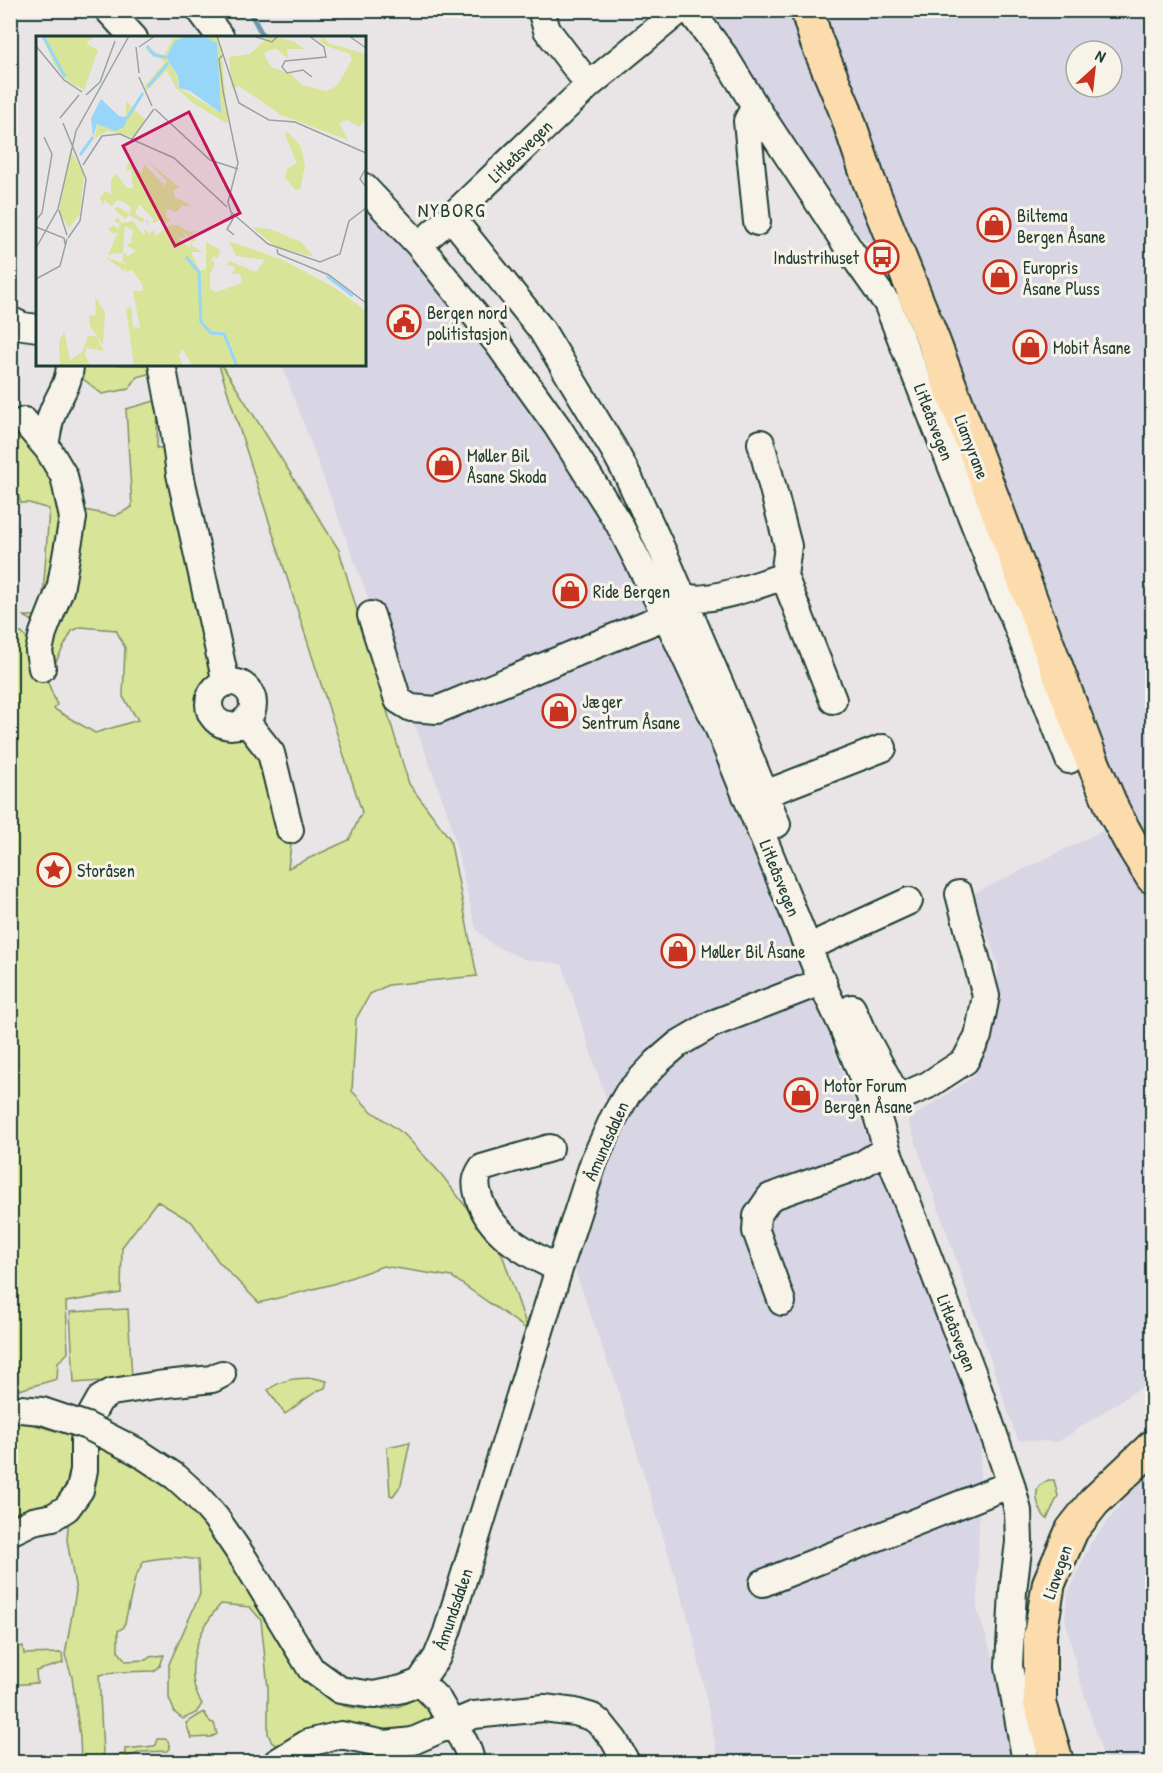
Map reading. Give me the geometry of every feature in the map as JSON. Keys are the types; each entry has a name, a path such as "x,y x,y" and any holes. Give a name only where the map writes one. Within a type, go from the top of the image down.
{"main road":[{"name":"Liamyrane","path":"807,10 869,181 933,340 1073,712 1114,812 1152,877"},
{"name":"Liavegen","path":"1057,1762 1040,1703 1040,1635 1049,1583 1072,1530 1128,1469 1152,1448"}],"street":[{"path":"108,10 132,36"},
{"path":"200,10 220,36"},
{"path":"541,10 547,30 589,85"},
{"name":"Litleåsvegen","path":"419,245 452,217 589,85 680,10"},
{"name":"Litleåsvegen","path":"690,10 725,57 855,258 887,303 1069,760"},
{"path":"755,106 747,121 757,222"},
{"name":"Litleåsvegen","path":"366,189 419,245 489,332 558,426 619,524 666,616 718,727 875,1108 887,1149 974,1377 1011,1484 1018,1511 1020,1542 1013,1592 1009,1666 1026,1762"},
{"name":"Litleåsvegen","path":"452,217 540,329 595,416 629,478 722,689 861,1029 892,1087 875,1108"},
{"path":"10,320 23,326 36,328"},
{"path":"45,445 51,417 64,390 70,366"},
{"path":"162,366 180,474 226,683 240,684 250,694 252,708 245,720 271,753 290,831"},
{"path":"24,421 45,445 64,476 73,518 60,590 43,633 39,651 42,668"},
{"path":"761,443 788,546 784,576 833,700"},
{"path":"679,593 689,598 714,596 742,591 784,576"},
{"path":"371,615 398,700 411,708 437,710 666,616"},
{"path":"765,794 883,748"},
{"path":"875,1108 928,1085 964,1061 978,1036 986,996 959,894"},
{"path":"824,940 909,902"},
{"name":"Åmundsdalen","path":"420,1682 436,1657 447,1632 594,1161 614,1117 628,1093 657,1062 678,1044 712,1024 823,981"},
{"path":"550,1148 482,1168 477,1176 476,1186 481,1206 495,1228 534,1257 559,1269"},
{"path":"782,1302 756,1231 757,1216 770,1197 861,1165 887,1149"},
{"path":"10,1532 33,1521 53,1517 67,1508 80,1490 84,1470 84,1441 91,1415 100,1399 112,1392 212,1379 222,1374"},
{"path":"10,1408 42,1411 87,1426 138,1452 176,1477 216,1518 246,1562 311,1670 340,1690 374,1695 402,1689 420,1682 438,1700 460,1735 471,1762"},
{"path":"763,1583 1011,1484"},
{"path":"277,1762 308,1743 341,1735 385,1744 413,1741 474,1715 544,1708 592,1717 614,1740 626,1762"}],"shaded area":[{"path":"696,11 1152,11 1152,872 894,263 837,218"},
{"path":"366,174 507,344 636,551 699,719 803,969 981,1435 977,1609 1014,1721 1032,1762 719,1762 693,1634 612,1371 562,1232 608,1105 562,964 526,960 493,945 476,929 449,817 282,366 366,366"},
{"path":"1102,831 1152,898 1152,1380 1058,1442 1018,1440 908,1120 973,1077 997,1014 998,965 973,894"},
{"path":"1152,1472 1152,1762 1105,1762 1079,1677 1065,1618 1068,1594 1090,1544 1131,1491"}],"green space":[{"path":"79,366 149,366 151,373 137,377 129,389 102,394 77,374"},
{"path":"219,366 223,366 339,550 409,784 450,839 477,976 388,985 370,994 356,1019 352,1091 370,1110 404,1134 441,1174 502,1254 528,1330 452,1277 383,1266 333,1284 259,1303 218,1261 192,1222 157,1201 122,1247 121,1293 66,1302 68,1353 58,1362 57,1379 19,1390 11,1360 11,633 22,633 33,646 41,674 47,680 57,705 54,709 95,733 138,720 123,697 125,648 116,630 81,627 72,631 53,667 48,665 79,509 115,516 132,507 126,409 158,400 157,448 172,447 221,679 205,697 205,718 226,734 247,741 269,777 291,845 288,868 349,840 362,812"},
{"path":"22,429 45,463 67,512 42,620 31,620 24,616 37,616 42,612 49,509 21,503 18,495 11,495 10,431"},
{"path":"128,1309 132,1379 74,1383 70,1312"},
{"path":"314,1378 327,1381 325,1388 310,1395 285,1414 268,1390 289,1380"},
{"path":"11,1422 24,1422 82,1438 79,1461 59,1508 11,1526"},
{"path":"410,1442 401,1485 393,1496 390,1495 387,1447"},
{"path":"92,1444 128,1461 158,1479 199,1516 240,1571 289,1660 311,1685 337,1703 354,1708 394,1708 421,1698 429,1704 430,1721 420,1732 285,1749 272,1743 268,1734 268,1688 261,1620 250,1607 221,1604 205,1626 195,1652 193,1679 202,1704 196,1713 183,1719 175,1713 169,1698 169,1664 200,1594 198,1560 158,1559 144,1561 135,1578 124,1627 118,1631 118,1651 126,1661 146,1660 150,1657 164,1655 160,1666 154,1671 99,1675 103,1753 105,1758 125,1754 125,1749 154,1746 158,1739 168,1741 170,1749 142,1752 118,1759 117,1762 81,1762 72,1677 65,1655 76,1591 67,1540 69,1515"},
{"path":"1048,1480 1054,1480 1058,1496 1047,1519 1040,1508 1037,1490"},
{"path":"11,1644 15,1644 16,1647 23,1646 24,1654 62,1653 63,1663 36,1671 37,1683 11,1685"},
{"path":"204,1712 210,1722 214,1723 217,1734 211,1737 191,1738 186,1723"}],"waterway":[{"path":"249,10 263,36"}],"place":[{"name":"Biltema Bergen Åsane","path":"994,225"},
{"name":"Industrihuset","path":"882,257"},
{"name":"Europris Åsane Pluss","path":"1000,277"},
{"name":"Bergen nord politistasjon","path":"404,322"},
{"name":"Mobit Åsane","path":"1030,347"},
{"name":"Møller Bil Åsane Skoda","path":"444,465"},
{"name":"Ride Bergen","path":"570,591"},
{"name":"Jæger Sentrum Åsane","path":"559,711"},
{"name":"Storåsen","path":"54,870"},
{"name":"Møller Bil Åsane","path":"678,951"},
{"name":"Motor Forum Bergen Åsane","path":"801,1095"}],"district":[{"name":"NYBORG","path":"452,209"}]}
